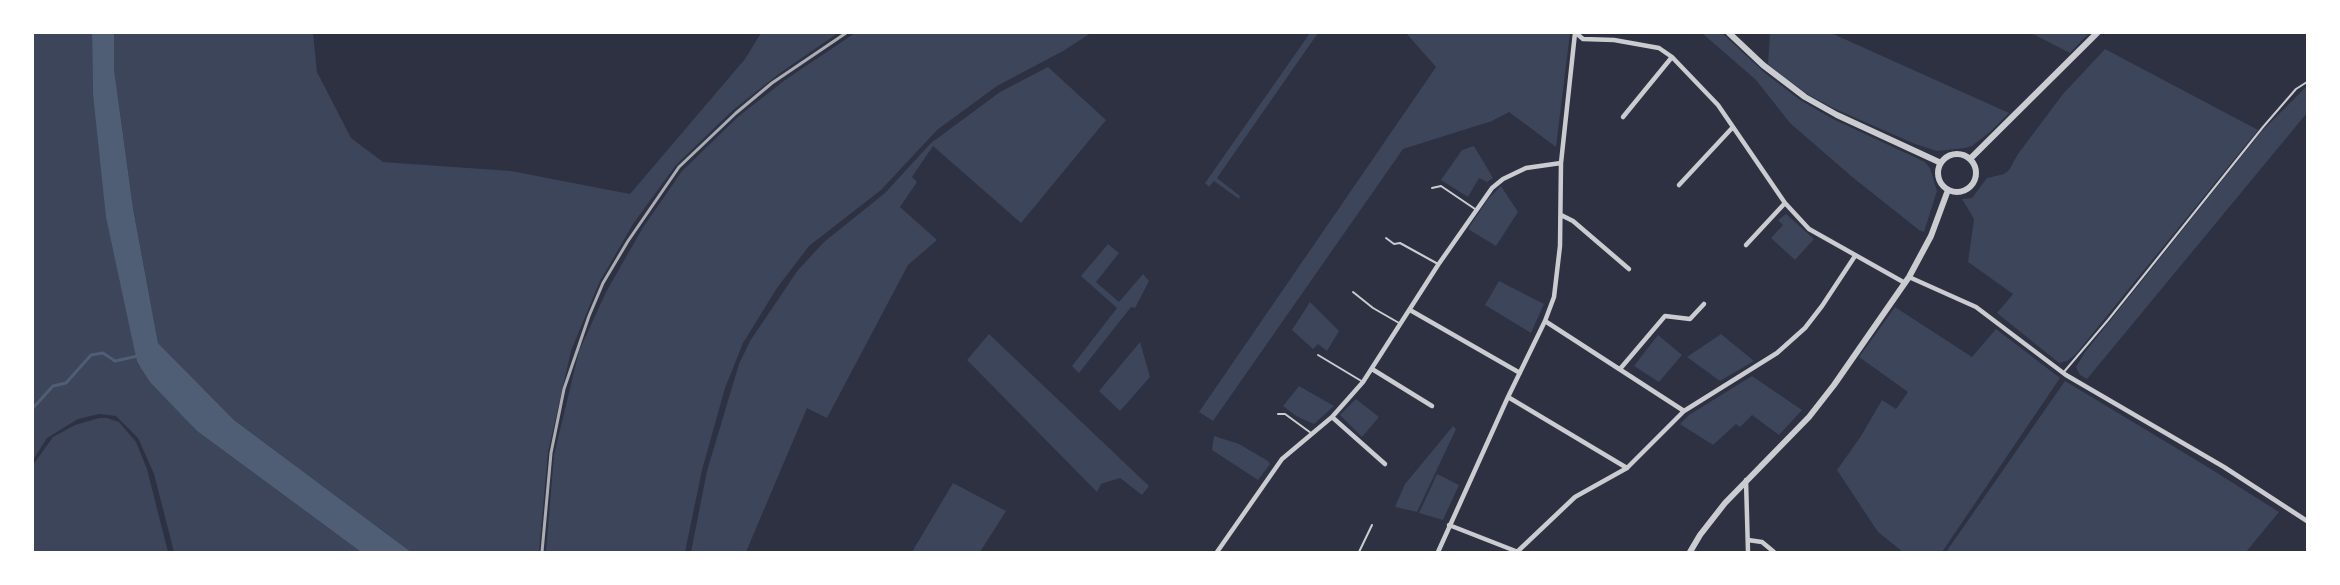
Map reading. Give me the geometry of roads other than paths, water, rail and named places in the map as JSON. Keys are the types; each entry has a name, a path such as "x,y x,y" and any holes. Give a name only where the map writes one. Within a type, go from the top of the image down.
{"street":[{"path":"1575,33 1583,39 1614,40 1659,48 1672,57 1718,105 1785,203 1809,230 1855,256 1907,280 1976,307 2063,373 2224,467 2307,521"},
{"path":"1438,552 1554,297 1561,215 1561,163 1575,33"},
{"path":"1614,40 1616,33"},
{"path":"1729,33 1763,65 1805,97 1837,115 1941,162"},
{"path":"1970,159 2097,33"},
{"path":"1623,117 1672,57"},
{"path":"1679,185 1733,128"},
{"path":"1954,154 1970,159 1976,170 1972,185 1956,192 1942,185 1938,178 1941,162 1954,154"},
{"path":"1217,552 1277,464 1332,417 1363,382 1475,209 1492,188 1516,171 1537,165 1561,163"},
{"path":"1690,552 1700,535 1746,480 1809,417 1907,280 1931,236 1948,190"},
{"path":"1746,245 1785,203"},
{"path":"1561,215 1573,221 1629,269"},
{"path":"1449,525 1518,552 1575,497 1627,468 1684,411 1777,353 1805,328 1855,256"},
{"path":"1620,369 1665,316 1690,319 1704,304"},
{"path":"1410,310 1520,373"},
{"path":"1545,321 1684,411"},
{"path":"1372,369 1432,406"},
{"path":"1508,397 1627,468"},
{"path":"1332,417 1385,464"},
{"path":"1746,480 1748,552"},
{"path":"1748,540 1762,542 1774,552"}],"lane":[{"path":"2063,373 2263,127 2296,89 2307,82"},
{"path":"1432,188 1441,186 1475,209"},
{"path":"1386,238 1394,244 1400,243 1438,265"},
{"path":"1353,292 1372,308 1401,324"},
{"path":"1318,356 1363,382"},
{"path":"1278,414 1285,414 1311,433"},
{"path":"1359,552 1372,525"}],"waterway":[{"path":"33,408 53,386 66,383 91,355 103,353 115,361 138,356"}],"railway":[{"path":"542,552 551,453 564,389 603,283 628,241 679,167 736,113 772,83 846,33"}]}
